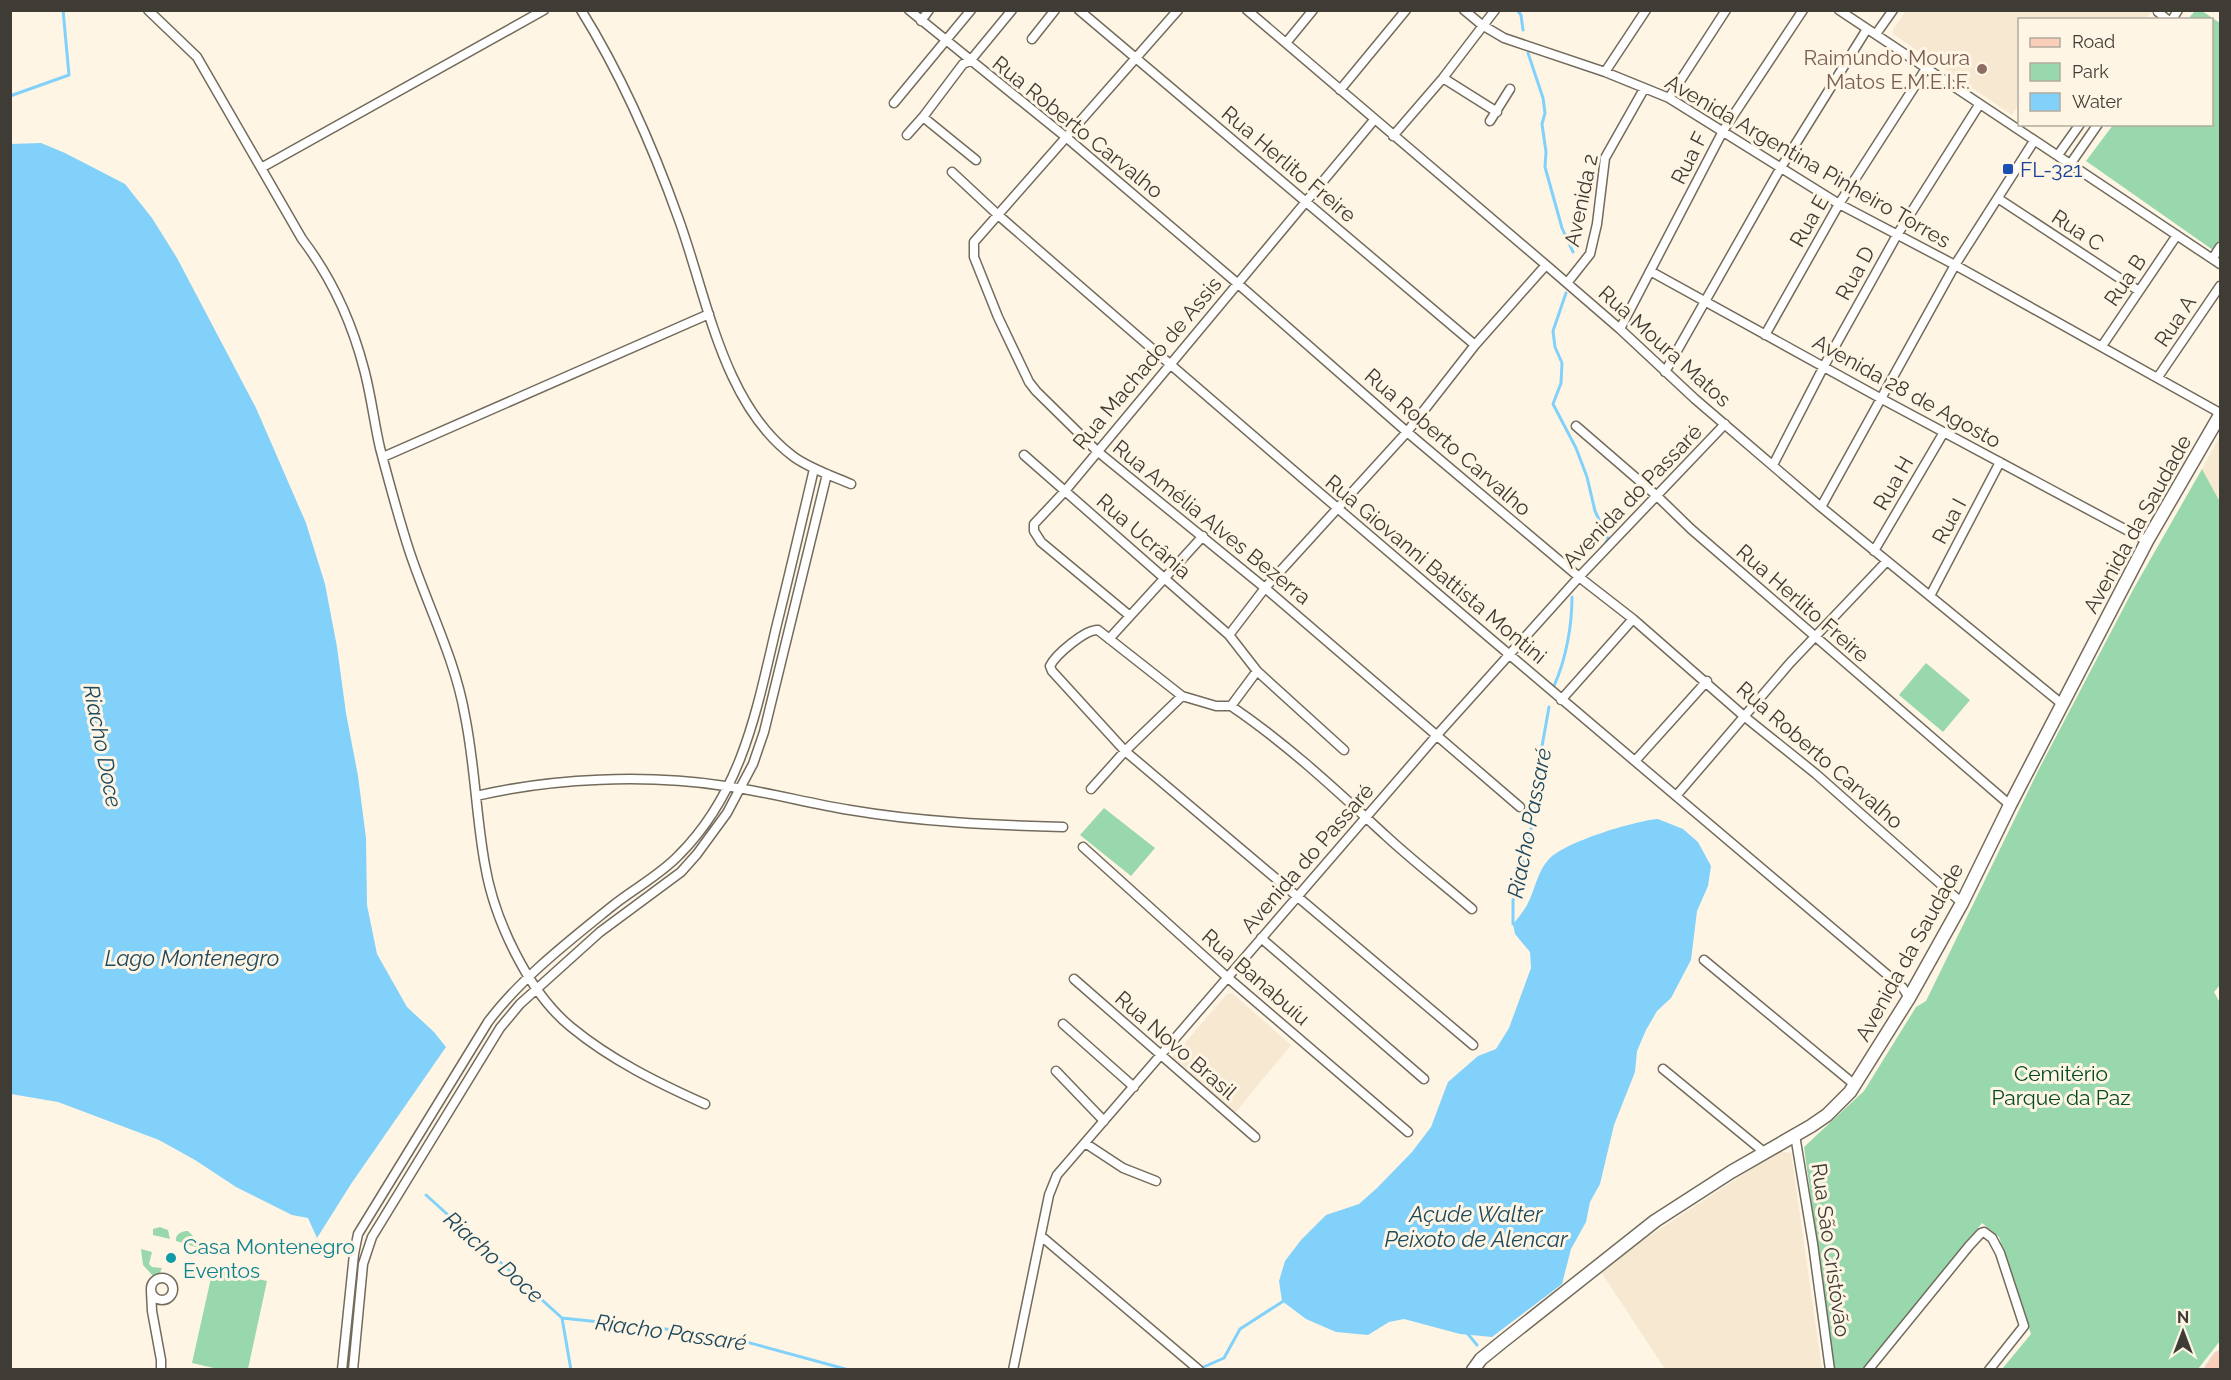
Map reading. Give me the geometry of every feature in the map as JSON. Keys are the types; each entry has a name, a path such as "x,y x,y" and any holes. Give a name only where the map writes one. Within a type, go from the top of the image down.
{"main road":[{"path":"2212,1370 2220,1359"}],"street":[{"path":"147,10 197,57 302,239 313,254 346,316 364,370 383,457 408,548 457,680 465,715 485,868 494,903 507,935 537,988 569,1025 613,1057 657,1082 705,1104"},
{"path":"261,168 544,10"},
{"path":"581,10 626,92 647,136 679,219 709,314 727,360 755,416 793,456 814,469 851,484"},
{"name":"Rua Roberto Carvalho","path":"909,10 1067,138 1407,432 1579,578 1634,619 1707,681 1745,717 1816,774 1962,903"},
{"path":"921,21 929,10"},
{"path":"894,103 971,10"},
{"path":"907,135 963,64 970,61 1012,10"},
{"path":"1032,39 1056,10"},
{"name":"Rua Herlito Freire","path":"1079,10 1475,345"},
{"path":"996,214 1067,138 1178,10"},
{"name":"Rua Moura Matos","path":"1247,10 1567,283 1665,372 1821,507 2062,704"},
{"path":"1286,43 1313,10"},
{"path":"1340,90 1406,10"},
{"name":"Avenida Argentina Pinheiro Torres","path":"1464,10 1482,25 1504,38 1605,72 1669,98 1839,204 2102,346 2220,414"},
{"path":"1393,136 1443,78 1495,10"},
{"path":"1605,72 1646,10"},
{"path":"1669,98 1726,10"},
{"name":"Rua F","path":"1620,329 1723,131 1803,10"},
{"path":"1839,10 2216,261 2220,247"},
{"path":"1876,34 1893,10"},
{"path":"1665,372 1780,169 1867,29"},
{"name":"Rua E","path":"1764,335 1839,204 1927,67"},
{"path":"1443,78 1497,112"},
{"name":"Avenida 2","path":"1567,283 1590,254 1597,224 1605,158 1644,88"},
{"path":"1490,121 1510,89"},
{"name":"Rua D","path":"1773,465 1824,366 1897,235 1979,105"},
{"path":"923,117 976,160"},
{"name":"Rua Machado de Assis","path":"1130,616 1041,542 1034,531 1035,521 1065,490 1374,120"},
{"path":"2058,155 2078,126 2089,137"},
{"path":"2071,163 2097,126"},
{"path":"1821,507 1955,265 2034,141"},
{"name":"Rua Giovanni Battista Montini","path":"952,172 996,214 1336,508 1908,992"},
{"name":"Rua C","path":"1999,199 2139,291"},
{"name":"Rua Amélia Alves Bezerra","path":"996,214 977,238 973,249 975,262 1029,382 1097,451 1265,588 1520,807"},
{"name":"Rua B","path":"2102,346 2178,234"},
{"path":"1229,635 1265,588 1407,432 1475,345 1546,265"},
{"name":"Avenida 28 de Agosto","path":"1650,271 1764,335 2147,541"},
{"name":"Rua A","path":"2158,377 2220,286"},
{"path":"383,457 709,314"},
{"name":"Avenida da Saudade","path":"1473,1370 1481,1359 1655,1221 1827,1115 1845,1098 1855,1085 1962,903 2010,805 2147,541 2220,414"},
{"name":"Avenida do Passaré","path":"1013,1370 1049,1195 1058,1175 1437,735 1579,578 1725,424"},
{"name":"Rua Herlito Freire","path":"1576,426 1657,496 1691,529 2010,805"},
{"name":"Rua H","path":"1874,551 1944,432"},
{"name":"Rua Ucrânia","path":"1024,455 1229,635 1257,671"},
{"name":"Rua I","path":"1930,596 2000,462"},
{"path":"342,1370 350,1285 358,1234 488,1022 503,1002 530,977 612,907 658,874 678,856 696,837 729,786 753,724 814,469"},
{"path":"353,1370 363,1264 372,1237 500,1028 520,1004 600,932 681,872 712,835 741,788 753,764 764,732 826,474"},
{"path":"1109,639 1203,536"},
{"path":"1676,796 1790,663 1887,561"},
{"path":"1561,700 1634,619"},
{"path":"1472,909 1285,745 1231,706 1216,706 1182,696 1098,630 1090,631 1051,663 1052,671 1125,751 1473,1045"},
{"path":"1231,706 1257,671 1344,750"},
{"path":"1635,761 1707,681"},
{"path":"1091,789 1125,751 1182,696"},
{"path":"476,796 498,791 577,782 659,780 729,786 850,810 889,815 994,825 1063,827"},
{"name":"Rua Banabuíu","path":"1083,847 1227,977 1408,1132"},
{"path":"1261,938 1424,1078"},
{"path":"1704,960 1855,1085"},
{"name":"Rua Novo Brasil","path":"1074,979 1255,1137"},
{"path":"1063,1024 1134,1087"},
{"path":"1663,1069 1764,1152"},
{"path":"1056,1071 1104,1121"},
{"name":"Rua São Cristóvão","path":"1795,1135 1830,1370"},
{"path":"1085,1143 1123,1168 1156,1181"},
{"path":"1868,1370 1984,1232 1992,1238 2000,1253 2024,1326 1989,1370"},
{"path":"1041,1236 1196,1367"},
{"path":"151,1291 161,1370"}],"shaded area":[{"name":"Raimundo Moura Matos E.M.E.I.F.","path":"1906,10 2152,11 2147,18 2018,18 2018,106 2012,115 1893,34 1893,29"},
{"path":"2220,436 2220,502 2202,469"},
{"path":"1232,993 1291,1045 1235,1113 1171,1059 1227,994"},
{"path":"1779,1151 1791,1153 1822,1369 1665,1369 1599,1269"}],"green space":[{"path":"2195,11 2202,11 2212,18 2189,18"},
{"path":"2213,18 2220,23 2220,255 2086,161 2112,126 2213,126"},
{"name":"Cemitério Parque da Paz","path":"2202,469 2220,502 2220,985 2214,992 2220,1003 2220,1341 2198,1369 2002,1369 2031,1334 1999,1237 1982,1223 1864,1369 1834,1369 1804,1147 1864,1091 1916,1007 1926,1001 2038,771 2134,588"},
{"path":"1926,663 1970,700 1943,732 1899,695"},
{"path":"1104,808 1155,848 1131,876 1080,835"},
{"path":"160,1227 168,1230 170,1239 153,1235 153,1229"},
{"path":"188,1231 199,1242 199,1248 176,1241 179,1233"},
{"path":"141,1249 152,1252 149,1264 152,1267 162,1268 159,1275 153,1276 143,1265"},
{"path":"213,1269 267,1281 248,1369 218,1369 192,1363"}],"water":[{"name":"Lago Montenegro","path":"41,143 125,184 152,218 177,258 256,408 306,523 325,584 358,776 366,838 367,905 377,954 407,1007 434,1032 446,1047 351,1184 317,1238 308,1218 292,1215 236,1187 159,1140 58,1102 11,1094 10,144"},
{"name":"Açude Walter Peixoto de Alencar","path":"1658,819 1683,829 1698,842 1711,866 1708,886 1697,911 1691,960 1671,998 1657,1011 1637,1051 1635,1072 1614,1125 1600,1184 1590,1202 1586,1222 1571,1249 1562,1284 1492,1337 1460,1334 1404,1319 1389,1322 1368,1335 1336,1332 1306,1319 1282,1301 1279,1281 1285,1261 1301,1240 1326,1215 1359,1204 1377,1188 1412,1152 1431,1127 1448,1082 1478,1056 1496,1049 1509,1028 1531,968 1530,952 1515,934 1513,924 1527,905 1545,864 1557,852 1584,839 1617,828"}],"waterway":[{"name":"Riacho Doce","path":"10,96 69,75 63,10"},
{"name":"Riacho Passaré","path":"1517,10 1521,15 1523,30"},
{"name":"Riacho Passaré","path":"1528,53 1543,98 1545,167 1562,228 1573,252"},
{"name":"Riacho Passaré","path":"1566,293 1553,331 1555,347 1562,363 1561,383 1553,404 1576,448 1587,477 1595,511 1608,539 1605,544"},
{"name":"Riacho Passaré","path":"1554,686 1568,642 1572,597"},
{"name":"Riacho Passaré","path":"1517,925 1513,924 1513,900 1523,881 1523,864 1538,798 1541,752 1549,707"},
{"name":"Riacho Doce","path":"426,1195 562,1318"},
{"name":"Riacho Passaré","path":"1199,1369 1224,1358 1240,1329 1285,1300"},
{"name":"Riacho Passaré","path":"562,1318 721,1335 849,1370"},
{"path":"562,1318 571,1370"},
{"path":"1467,1333 1477,1345"}],"place":[{"name":"Raimundo Moura Matos E.M.E.I.F.","path":"1982,69"},
{"name":"FL-321","path":"2008,169"},
{"name":"Casa Montenegro Eventos","path":"171,1258"}]}
